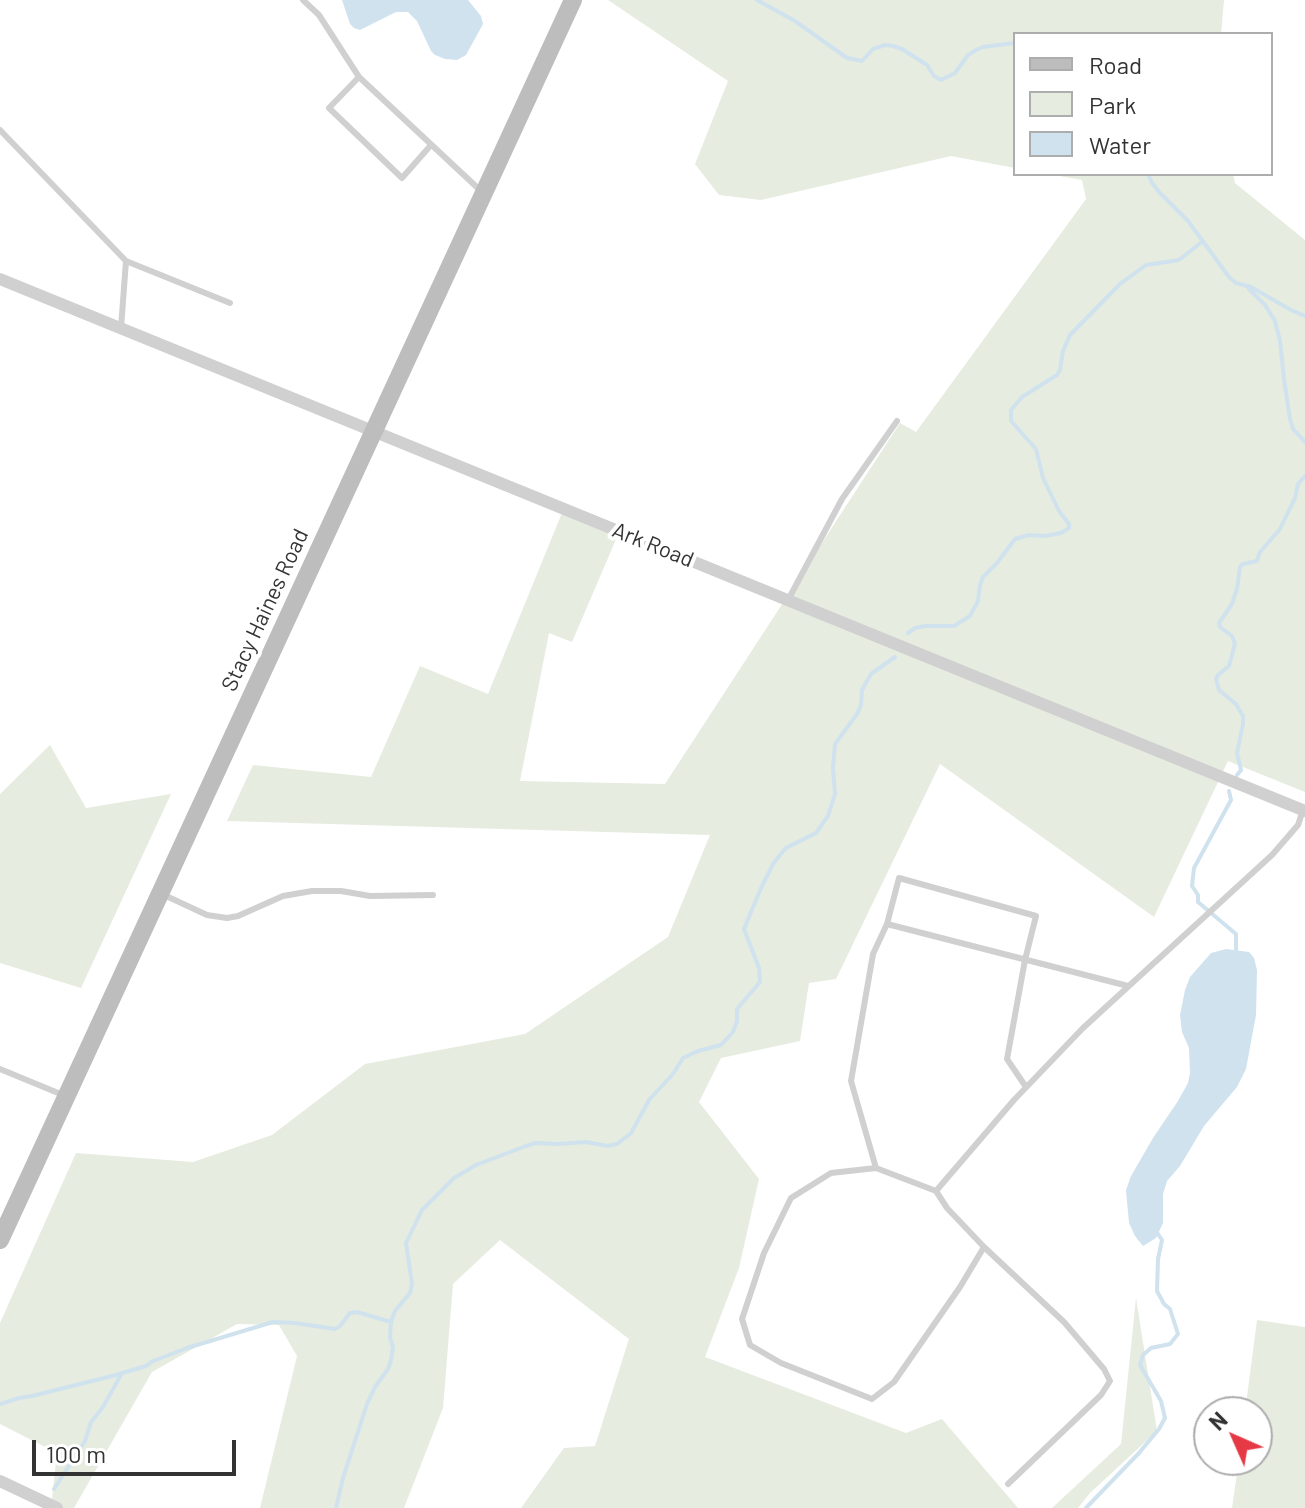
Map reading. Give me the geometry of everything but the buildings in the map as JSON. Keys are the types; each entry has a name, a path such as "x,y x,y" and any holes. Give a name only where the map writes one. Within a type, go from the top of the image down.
{"street":[{"name":"Stacy Haines Road","path":"0,1240 573,0"},
{"name":"Ark Road","path":"0,279 1304,811"},
{"path":"0,1481 57,1508"}],"lane":[{"path":"303,0 319,15 359,77 483,194"},
{"path":"359,77 329,108 402,178 431,145"},
{"path":"0,130 126,261 230,303"},
{"path":"121,329 126,261"},
{"path":"788,600 842,499 897,421"},
{"path":"936,1191 1026,1087 1083,1028 1272,855 1298,825 1304,811"},
{"path":"876,1168 851,1081 873,954 887,924 899,878 1036,916 1007,1059 1026,1087"},
{"path":"161,893 207,915 227,918 249,912 283,896 312,891 341,891 370,896 433,895"},
{"path":"887,924 1128,986"},
{"path":"0,1069 67,1096"},
{"path":"984,1247 894,1382 872,1399 781,1363 750,1345 742,1319 764,1253 791,1198 831,1173 876,1168 936,1191 947,1208 984,1247 1064,1322 1104,1369 1110,1381 1101,1395 1008,1484"}],"green space":[{"path":"608,0 1224,0 1221,32 1013,32 1013,168 951,156 761,200 719,195 695,164 728,81"},
{"path":"1059,176 1233,176 1235,183 1305,240 1305,792 1228,761 1154,917 940,764 836,979 809,983 800,1041 721,1058 699,1102 759,1179 739,1268 705,1357 906,1433 942,1419 1018,1508 521,1508 564,1448 595,1446 629,1339 500,1240 453,1284 443,1408 404,1508 260,1508 297,1356 279,1325 237,1324 152,1372 74,1508 51,1508 57,1453 0,1424 0,1323 76,1153 193,1162 272,1135 365,1064 525,1034 668,937 710,835 227,821 253,765 371,777 420,666 488,694 564,508 620,530 572,642 549,633 520,781 665,784 900,423 916,432 1086,199 1082,180"},
{"path":"50,745 86,808 171,794 81,988 0,963 0,794"},
{"path":"1136,1298 1157,1431 1078,1508 1052,1508 1121,1444"},
{"path":"1257,1320 1305,1327 1305,1508 1232,1508 1237,1476 1273,1476 1273,1396 1247,1396"}],"water":[{"path":"342,0 468,0 481,16 483,24 466,55 457,60 445,59 431,51 417,21 408,12 396,12 360,30 350,24"},
{"path":"1226,949 1249,952 1257,970 1256,1015 1246,1069 1237,1087 1204,1126 1180,1166 1167,1181 1163,1194 1163,1223 1156,1238 1143,1246 1129,1223 1126,1190 1153,1138 1188,1083 1189,1048 1182,1032 1180,1015 1190,977 1211,953"}],"waterway":[{"path":"757,0 795,21 847,58 862,61 873,49 893,46 927,65 941,80 955,73 968,55 976,50 1013,43"},
{"path":"1149,176 1159,192 1188,221 1229,277 1305,316"},
{"path":"908,633 925,626 954,626 970,616 978,601 983,577 1015,539 1061,533 1069,528 1043,478 1036,449 1011,421 1011,410 1022,397 1057,375 1070,335 1120,284 1146,265 1179,260 1203,241"},
{"path":"1249,289 1275,321 1290,419 1293,429 1305,442"},
{"path":"1237,775 1241,770 1237,753 1243,716 1236,704 1219,690 1216,679 1229,666 1235,644 1232,636 1219,623 1232,604 1240,567 1257,561 1260,552 1280,529 1295,498 1298,484 1305,476"},
{"path":"336,1508 367,1404 391,1360 391,1322 395,1311 410,1293 412,1284 406,1243 422,1210 454,1178 476,1165 526,1146 536,1143 617,1144 631,1133 649,1100 683,1058 721,1045 733,1032 737,1009 760,982 759,968 744,929 761,888 773,864 786,848 816,833 828,816 835,794 835,744 857,714 862,690 871,674 895,657"},
{"path":"1229,791 1231,800 1194,868 1192,886 1198,895 1198,902 1236,934 1236,952"},
{"path":"1086,1508 1139,1453 1165,1418 1161,1401 1140,1365 1143,1355 1151,1348 1170,1344 1178,1334 1170,1309 1157,1291 1162,1240 1156,1231"},
{"path":"0,1404 146,1366 187,1348 273,1322 335,1329 350,1313 357,1312 391,1322"},
{"path":"54,1489 85,1441 91,1422 122,1373"}]}
